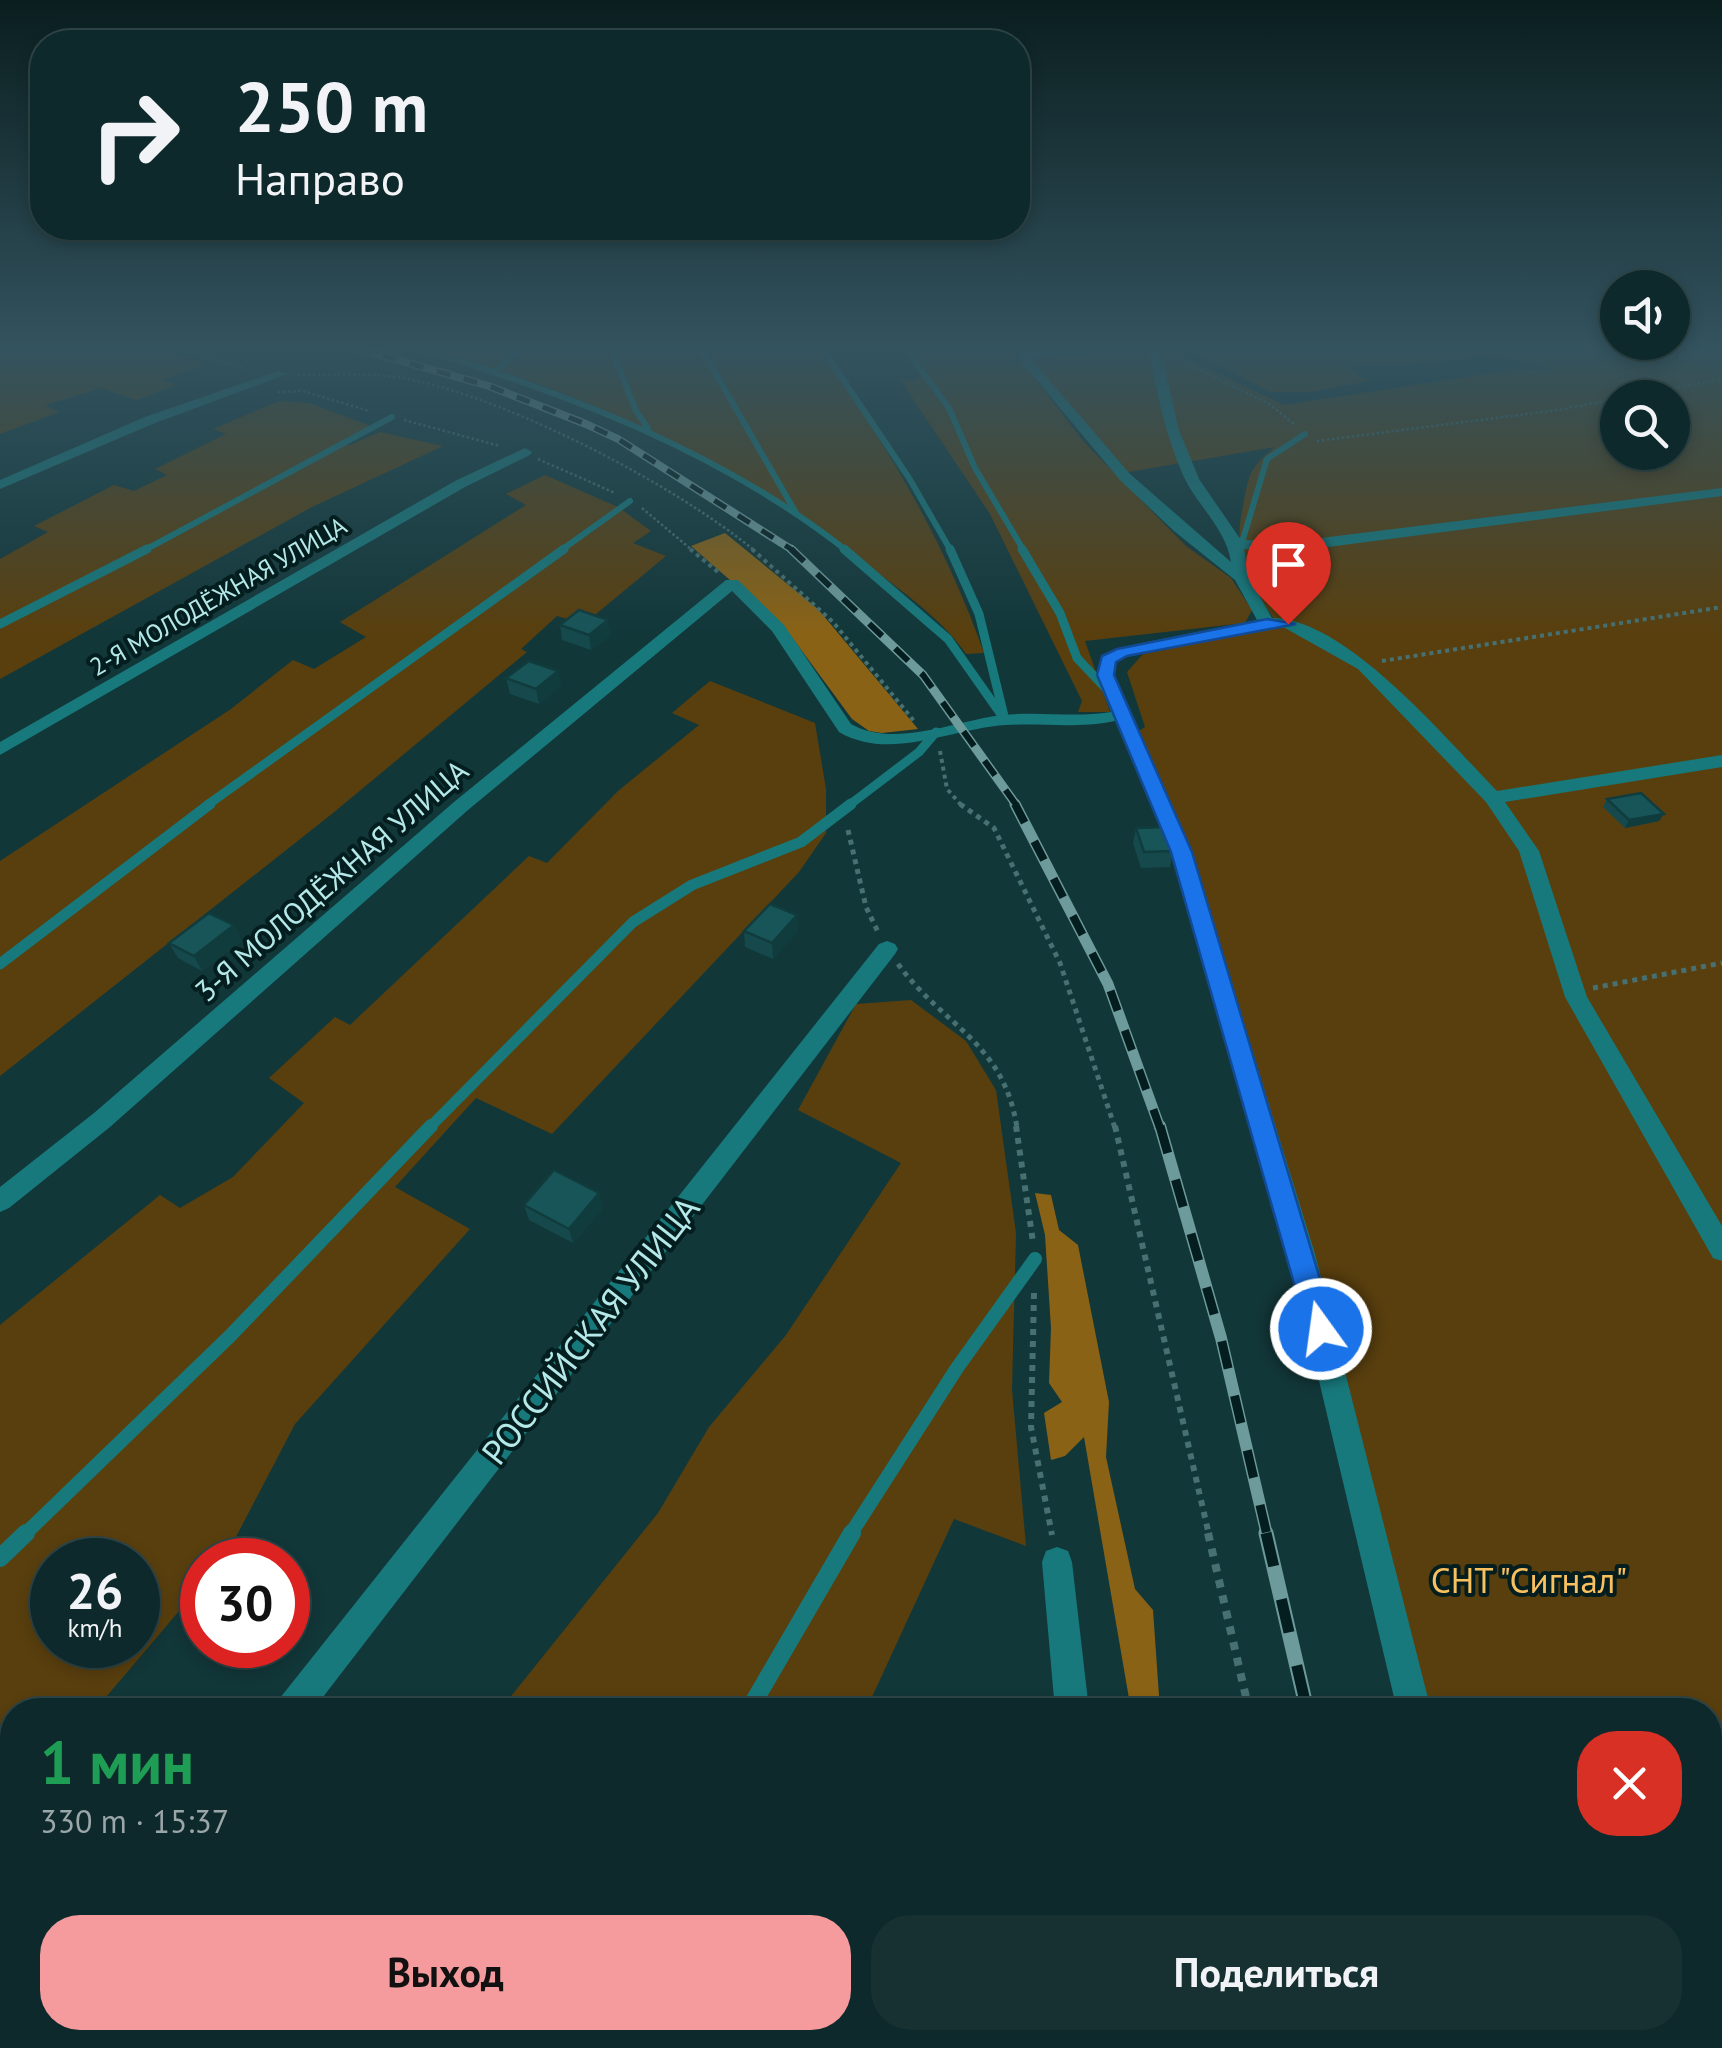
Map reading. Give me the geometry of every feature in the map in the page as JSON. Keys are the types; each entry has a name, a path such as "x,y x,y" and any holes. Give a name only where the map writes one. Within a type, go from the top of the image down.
{"street":[{"path":"0,485 96,444"},
{"path":"1091,444 1187,538 1241,577"},
{"path":"1177,444 1192,479 1236,544 1241,577 1267,624"},
{"name":"2-Я МОЛОДЁЖНАЯ УЛИЦА","path":"0,750 460,484 524,452"},
{"path":"1236,544 1296,546 1722,492"},
{"name":"3-Я МОЛОДЁЖНАЯ УЛИЦА","path":"0,1201 102,1120 461,806 701,604 732,583 778,628 845,728 858,735 935,735"},
{"path":"1412,1698 1398,1631 1296,1234 1182,852 1106,675 1108,659 1122,652 1267,624 1288,624 1364,664 1494,798 1529,851 1575,992 1722,1250"},
{"path":"935,735 1005,720 1078,723 1118,706"},
{"path":"1494,798 1722,761"},
{"name":"РОССИЙСКАЯ УЛИЦА","path":"301,1698 887,950"},
{"path":"1057,1562 1071,1698"}],"lane":[{"path":"0,624 345,444"},
{"path":"673,444 726,471 799,518 947,638 1005,720"},
{"path":"756,444 799,518"},
{"path":"886,444 940,524 983,615 1005,720"},
{"path":"964,444 1060,613 1077,658 1118,706"},
{"path":"1236,544 1243,540 1267,458 1289,444"},
{"path":"0,964 130,861 630,502"},
{"path":"0,1558 230,1336 633,922 692,885 801,842 935,735"},
{"path":"756,1698 862,1510 944,1382 1035,1259"}],"path":[{"path":"578,444 672,492 812,596 884,678 914,720 935,735 944,759 948,789 965,810 994,828 1060,963 1111,1109 1246,1698"},
{"path":"1289,444 1295,444"},
{"path":"1364,664 1722,607"},
{"path":"843,809 866,906 887,950 920,994 976,1038 1012,1095 1035,1259 1031,1427 1057,1562"},
{"path":"1575,992 1722,963"}],"green space":[{"path":"207,444 443,446 312,507 0,679 0,559 48,532 34,526 114,485 134,491 167,475 155,469"},
{"path":"675,444 881,444 932,533 984,653 966,654 934,618 896,586 768,495"},
{"path":"943,444 1086,444 1186,546 1231,578 1252,610 1245,623 1085,641 1110,712 1078,712 1082,701 990,514"},
{"name":"СНТ \"Сигнал\"","path":"1102,444 1600,444 1600,470 1690,470 1690,444 1722,444 1722,1698 1423,1698 1303,1232 1203,901 1173,815 1137,732 1145,727 1127,672 1143,654 1279,627 1252,584 1240,541 1249,479 1255,466 1275,447 1128,472"},
{"path":"545,475 618,507 651,531 633,543 666,556 584,624 557,616 521,649 527,652 333,813 0,1076 0,861 231,709 293,660 314,669 366,637 340,622 526,505 506,494"},
{"path":"710,681 815,723 826,789 826,833 799,872 552,1134 476,1098 395,1187 470,1229 295,1424 235,1538 180,1538 180,1610 160,1633 160,1538 30,1538 30,1668 131,1668 105,1698 0,1698 0,1325 160,1195 180,1208 233,1177 304,1103 269,1078 335,1017 350,1025 529,856 547,863 618,791 699,725 672,713"},
{"path":"911,1000 966,1041 996,1090 1016,1233 1012,1390 1026,1546 954,1519 872,1698 510,1698 658,1513 709,1427 786,1335 901,1163 798,1110 856,1004"}],"shaded area":[{"path":"725,533 818,609 918,729 882,733 869,731 852,719 785,628 691,546"},
{"path":"1035,1193 1051,1195 1059,1230 1078,1245 1109,1402 1106,1457 1135,1589 1153,1610 1159,1698 1129,1698 1084,1437 1065,1456 1051,1460 1044,1413 1062,1402 1049,1383 1051,1328 1045,1235"}],"building":[{"path":"579,610 608,620 589,635 560,625"},
{"path":"529,661 558,671 536,689 506,678"},
{"path":"1641,793 1664,814 1629,820 1607,799"},
{"path":"1165,827 1173,851 1144,852 1136,828"},
{"path":"770,904 797,915 772,943 744,931"},
{"path":"209,913 234,925 194,956 169,943"},
{"path":"554,1170 599,1193 569,1229 524,1205"}],"railway":[{"path":"625,444 791,549"},
{"path":"791,549 923,675 1017,806"},
{"path":"1015,804 1108,984 1160,1128"},
{"path":"1160,1126 1221,1338 1267,1535"},
{"path":"1266,1533 1304,1698"}],"route":[{"path":"1288,624 1267,624 1122,652 1108,659 1106,675 1182,852 1321,1329"}]}
